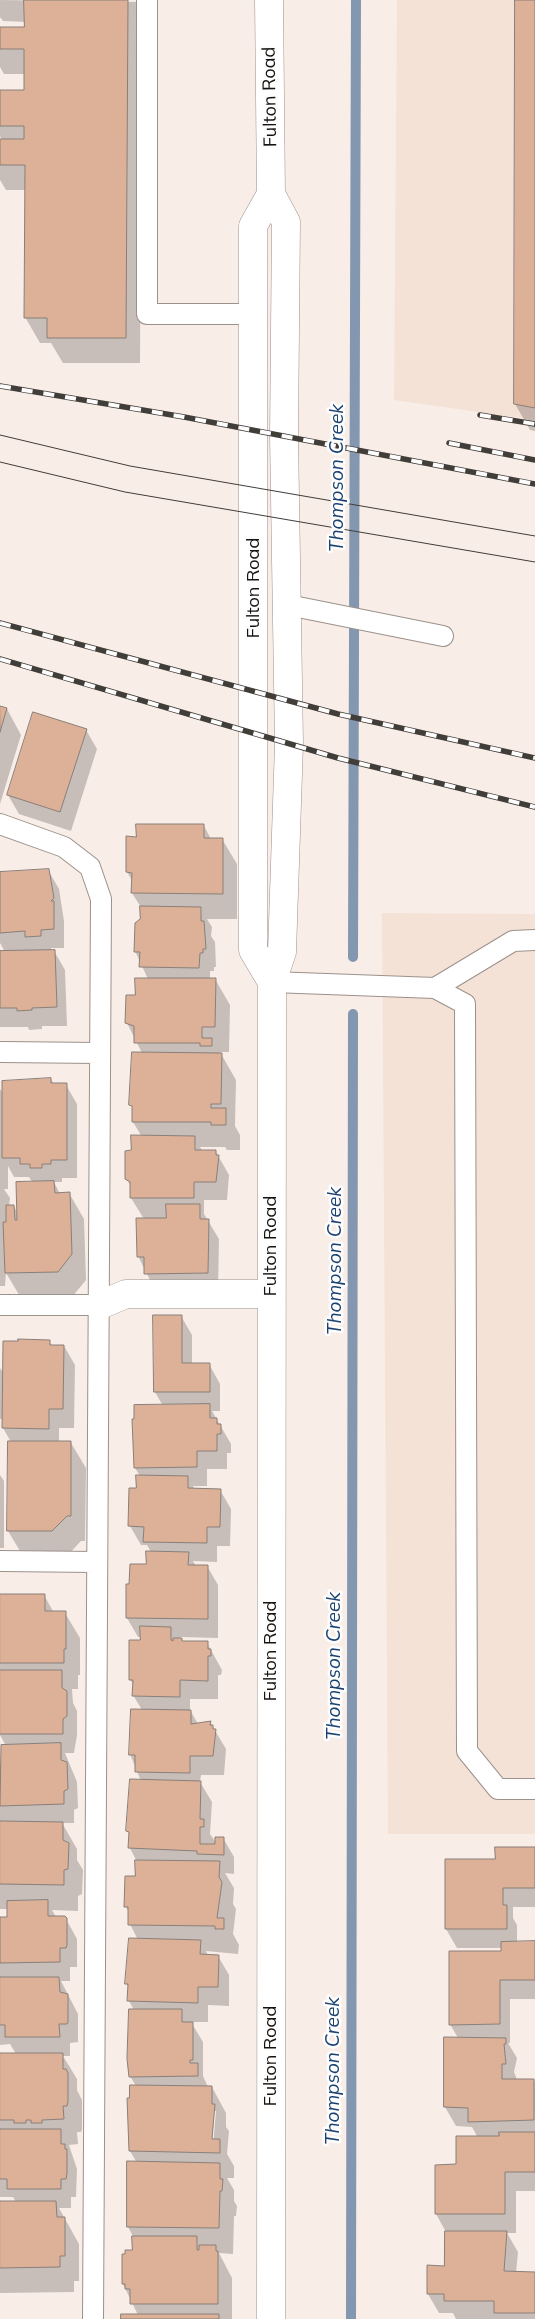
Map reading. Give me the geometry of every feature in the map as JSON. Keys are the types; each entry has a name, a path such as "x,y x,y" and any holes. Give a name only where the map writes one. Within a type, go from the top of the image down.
{"street":[{"name":"Fulton Road","path":"269,0 271,194 286,222 284,436 300,608 289,744 282,952 272,982 270,2319"},
{"name":"Fulton Road","path":"271,194 253,226 252,314 255,681 253,950 272,982"},
{"path":"100,1305 126,1294 271,1294"}],"lane":[{"path":"147,0 147,314 252,314"},
{"path":"300,608 443,636"},
{"path":"0,824 64,847 90,867 101,899 93,2319"},
{"path":"435,988 513,940 535,940"},
{"path":"272,982 435,988 465,1004 467,1751 498,1789 535,1789"},
{"path":"0,1052 100,1053"},
{"path":"0,1305 100,1305"},
{"path":"0,1561 96,1562"}],"shaded area":[{"path":"397,0 535,0 535,420 394,400"},
{"path":"382,913 535,914 535,1834 388,1834"}],"building":[{"path":"24,0 128,0 126,338 47,338 47,318 24,318 25,165 0,165 0,139 24,139 24,126 0,126 0,90 24,90 24,49 0,49 0,27 24,27"},
{"path":"515,0 535,0 535,408 514,404"},
{"path":"0,706 7,708 0,732"},
{"path":"33,712 87,729 60,812 7,795"},
{"path":"136,824 204,824 204,838 223,838 223,894 131,893 132,873 126,872 126,836 136,837"},
{"path":"49,869 54,898 51,901 54,901 54,929 41,930 41,936 25,937 25,931 0,933 0,872"},
{"path":"140,906 201,907 201,921 204,921 206,949 203,949 203,953 200,953 199,968 139,967 140,952 134,952 135,923 140,919"},
{"path":"55,950 57,1007 17,1011 17,1008 0,1008 0,951"},
{"path":"135,978 216,978 215,1027 202,1027 202,1038 212,1038 212,1046 200,1046 200,1043 134,1043 134,1026 125,1023 126,995 135,995"},
{"path":"132,1052 222,1053 221,1104 211,1104 211,1108 226,1108 226,1125 211,1125 211,1122 132,1122 132,1106 129,1105"},
{"path":"51,1078 51,1083 67,1083 67,1160 51,1160 51,1164 42,1164 42,1168 30,1168 30,1164 20,1164 20,1158 2,1158 2,1081"},
{"path":"131,1135 195,1136 195,1150 216,1150 216,1155 219,1155 216,1182 194,1182 194,1198 130,1198 130,1182 125,1179 125,1151 131,1150"},
{"path":"54,1181 55,1193 70,1192 72,1254 58,1272 5,1273 3,1222 6,1222 6,1205 14,1205 15,1220 17,1220 16,1182"},
{"path":"166,1204 200,1204 200,1219 209,1219 208,1273 144,1274 144,1257 137,1257 136,1218 166,1218"},
{"path":"153,1315 182,1315 182,1363 210,1363 210,1392 154,1392"},
{"path":"18,1339 50,1340 50,1345 64,1345 63,1409 49,1409 49,1429 2,1428 3,1341 18,1341"},
{"path":"210,1404 210,1418 217,1418 217,1424 221,1424 221,1434 217,1434 217,1451 197,1451 197,1467 134,1468 132,1419 134,1419 134,1405"},
{"path":"8,1441 71,1441 71,1516 67,1516 52,1531 7,1531"},
{"path":"136,1475 188,1476 188,1488 221,1489 220,1527 207,1527 207,1543 143,1542 144,1527 128,1526 129,1488 136,1488"},
{"path":"146,1551 189,1552 188,1565 208,1565 208,1619 126,1618 126,1584 129,1584 130,1564 146,1564"},
{"path":"0,1594 45,1594 45,1611 66,1611 64,1663 0,1663"},
{"path":"140,1626 171,1627 171,1640 173,1641 173,1638 182,1638 182,1641 208,1641 208,1649 211,1649 211,1656 208,1656 208,1681 180,1680 180,1697 132,1696 133,1680 129,1680 129,1640 140,1640"},
{"path":"0,1670 62,1670 62,1688 67,1691 67,1716 63,1719 63,1734 0,1734"},
{"path":"131,1709 191,1710 191,1724 211,1721 210,1725 213,1725 213,1729 216,1729 213,1756 190,1756 190,1773 135,1772 135,1755 129,1755"},
{"path":"61,1743 61,1760 67,1762 68,1789 64,1791 64,1804 0,1806 1,1745"},
{"path":"130,1779 201,1781 200,1819 204,1819 204,1827 200,1827 200,1844 215,1844 215,1837 224,1837 224,1855 197,1854 197,1851 128,1848 129,1832 126,1831"},
{"path":"0,1821 63,1822 63,1840 69,1843 68,1869 64,1870 64,1885 0,1884"},
{"path":"495,1847 535,1847 535,1888 503,1888 503,1905 507,1905 507,1929 445,1929 445,1859 495,1859"},
{"path":"135,1860 220,1861 219,1877 222,1882 217,1918 224,1918 224,1929 215,1929 215,1926 128,1925 128,1907 124,1907 125,1876 135,1876"},
{"path":"48,1900 48,1916 65,1916 67,1918 67,1945 66,1948 60,1948 60,1962 0,1963 0,1917 7,1917 7,1901"},
{"path":"129,1938 201,1940 200,1954 219,1955 218,1987 198,1987 198,2003 127,2001 128,1984 125,1984"},
{"path":"535,1941 535,1980 500,1980 500,2024 449,2025 449,1951 501,1951 501,1942"},
{"path":"0,1977 59,1977 60,1992 68,1994 68,2022 67,2024 59,2024 60,2037 5,2037 5,2025 0,2025"},
{"path":"129,2009 182,2009 182,2022 193,2022 193,2060 190,2060 190,2063 198,2063 198,2076 129,2077 127,2059"},
{"path":"444,2037 506,2038 506,2044 504,2044 506,2064 502,2064 502,2079 534,2079 534,2120 468,2122 468,2108 444,2107"},
{"path":"0,2053 63,2053 63,2069 66,2069 68,2073 68,2102 67,2106 63,2106 64,2119 42,2120 42,2123 31,2123 31,2120 26,2120 26,2123 14,2123 14,2120 0,2120"},
{"path":"130,2085 212,2086 212,2104 215,2104 212,2139 220,2139 220,2153 129,2151 127,2098 129,2098"},
{"path":"0,2129 61,2129 61,2144 65,2144 65,2149 67,2149 67,2173 66,2179 61,2179 61,2189 7,2189 7,2179 0,2179"},
{"path":"499,2132 535,2132 535,2172 505,2172 505,2214 435,2214 435,2165 456,2164 456,2136 499,2136"},
{"path":"127,2161 220,2163 220,2179 223,2179 222,2191 220,2191 219,2228 127,2227"},
{"path":"0,2201 56,2201 57,2217 65,2217 65,2256 60,2256 60,2267 0,2268"},
{"path":"445,2231 507,2231 504,2271 535,2272 535,2313 494,2313 494,2301 444,2301 444,2294 427,2294 427,2265 444,2266"},
{"path":"132,2236 197,2236 197,2250 199,2250 199,2245 216,2245 216,2251 218,2251 218,2304 130,2304 130,2289 125,2289 125,2284 122,2284 122,2254 125,2254 125,2250 132,2250"},
{"path":"121,2314 219,2314 219,2319 121,2319"}],"waterway":[{"name":"Thompson Creek","path":"353,957 356,0"},
{"name":"Thompson Creek","path":"351,2319 353,1014"}],"tram line":[{"path":"0,435 130,466 535,536"},
{"path":"0,462 125,492 535,562"}],"railway":[{"path":"0,386 184,417 535,484"},
{"path":"480,415 535,424"},
{"path":"449,443 535,460"},
{"path":"0,623 338,714 535,758"},
{"path":"0,659 338,758 535,807"}]}
